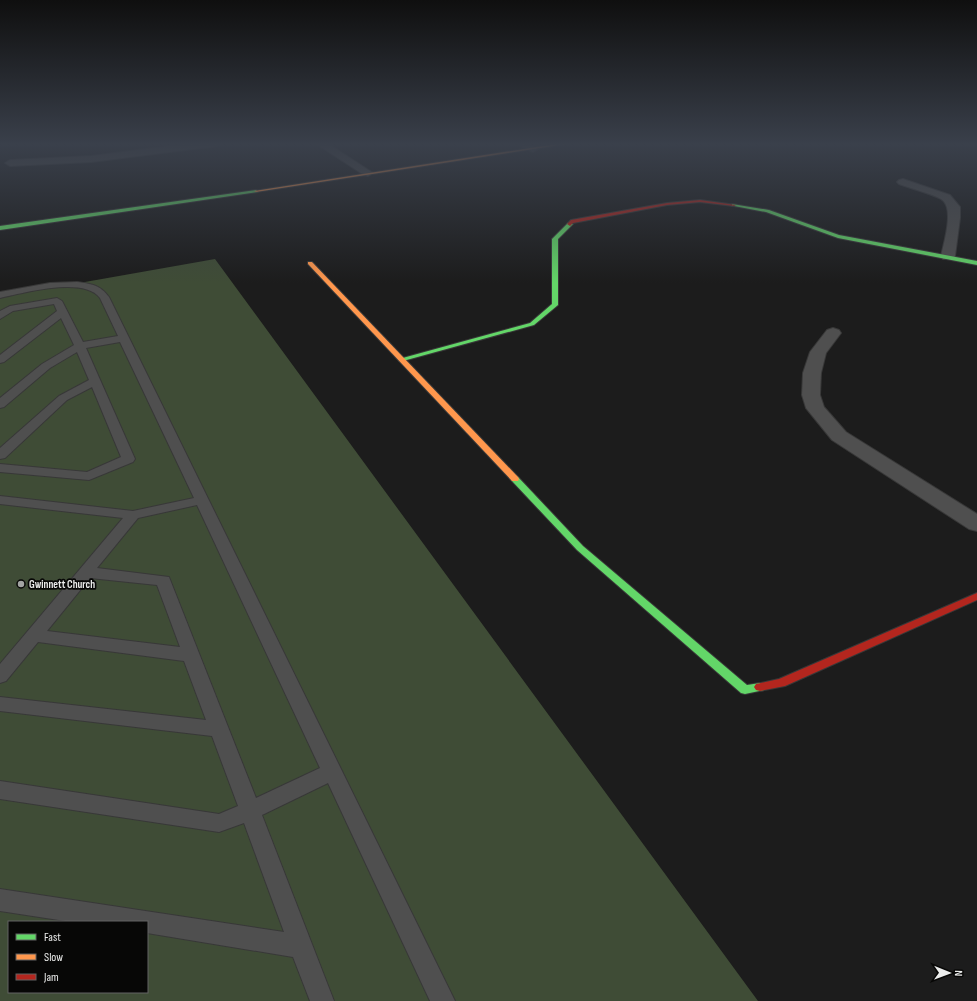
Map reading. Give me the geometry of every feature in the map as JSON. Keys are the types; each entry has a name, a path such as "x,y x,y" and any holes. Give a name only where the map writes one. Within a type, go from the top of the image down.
{"street":[{"path":"0,228 69,220 262,190"},
{"path":"925,190 946,197 954,207 954,218 948,256"},
{"path":"401,360 532,324 555,305 555,239 571,222 660,205 700,202 734,204 767,211 838,236 948,256 977,263"},
{"path":"310,264 580,548 745,690 781,682 977,596"},
{"path":"833,333 818,352 812,373 811,395 815,408 839,436 977,524"}],"lane":[{"path":"0,295 56,285 83,286 99,290 104,297 443,1001"},
{"path":"0,316 5,310 57,301 80,346 128,459 89,476 0,468"},
{"path":"0,360 63,312"},
{"path":"0,404 46,366 80,346 124,338"},
{"path":"0,455 63,398 95,381"},
{"path":"0,500 134,515 202,500"},
{"path":"0,676 134,515"},
{"path":"86,572 162,581 322,1001"},
{"path":"34,635 190,655"},
{"path":"0,704 218,729"},
{"path":"0,790 219,823 250,811 332,771"},
{"path":"0,900 139,921"},
{"path":"148,922 300,946"}],"green space":[{"path":"215,259 758,1001 0,1001 0,297"}],"traffic: fast":[{"path":"0,228 256,191"},
{"path":"734,205 767,211 838,236 977,263"},
{"path":"401,360 532,324 555,305 555,239 570,224"},
{"path":"515,479 580,548 745,690 760,687"}],"traffic: slow":[{"path":"256,191 264,190"},
{"path":"310,263 515,479"}],"traffic: jam":[{"path":"570,224 571,222 667,204 700,201 734,205"},
{"path":"760,687 781,683 977,596"}],"place":[{"name":"Gwinnett Church","path":"21,584"}]}
